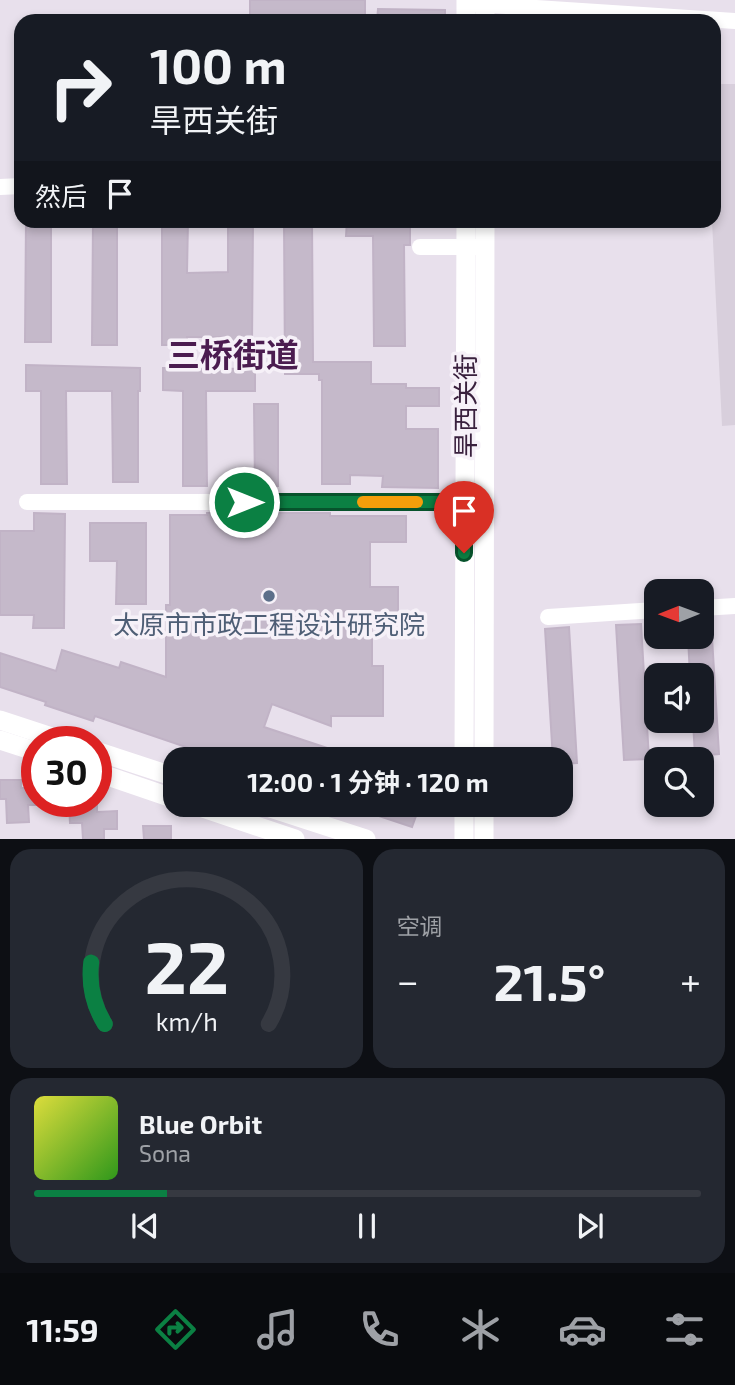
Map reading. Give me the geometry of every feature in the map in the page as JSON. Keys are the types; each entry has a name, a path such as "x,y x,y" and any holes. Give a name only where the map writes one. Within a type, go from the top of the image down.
{"main road":[{"name":"旱西关街","path":"469,228 475,247 484,747"},
{"name":"旱西关街","path":"464,747 464,502 475,247 482,228"},
{"path":"0,720 21,727"},
{"path":"0,740 21,747"},
{"path":"112,756 163,773"},
{"path":"112,777 163,795"},
{"path":"230,817 295,839"},
{"path":"298,817 366,839"},
{"path":"464,817 464,839"},
{"path":"484,817 484,839"}],"street":[{"path":"476,8 606,14"},
{"path":"420,247 475,247"},
{"path":"27,502 464,502"},
{"path":"714,607 735,606"},
{"path":"548,617 644,611"}],"shaded area":[{"path":"721,84 735,84 735,425 722,426 712,228 721,228"}],"building":[{"path":"250,0 365,0 365,14 250,14"},
{"path":"378,9 445,10 445,14 378,14"},
{"path":"26,228 51,228 51,342 25,342"},
{"path":"93,228 117,228 117,345 92,345"},
{"path":"162,228 188,228 187,273 228,272 228,228 253,228 252,345 228,345 228,337 187,337 187,345 162,345"},
{"path":"284,228 312,228 313,362 371,362 371,384 439,388 439,406 406,406 406,429 438,429 438,488 382,487 383,476 350,475 350,484 322,484 322,380 319,380 319,374 285,374"},
{"path":"346,228 410,228 410,245 404,245 405,346 374,346 373,236 346,236"},
{"path":"26,365 140,368 138,482 113,482 112,391 66,391 67,484 41,484 41,391 26,391"},
{"path":"163,368 255,369 255,391 206,391 207,486 183,486 183,391 163,390"},
{"path":"254,404 278,404 278,486 255,486"},
{"path":"34,513 65,514 64,628 33,628 34,615 0,615 0,531 34,531"},
{"path":"330,513 330,516 406,516 406,542 370,542 370,587 398,587 398,622 372,622 372,666 383,666 383,716 331,716 331,726 272,704 264,727 324,747 186,747 95,716 93,721 0,687 0,653 56,671 62,650 119,668 121,662 166,677 166,605 170,605 170,515"},
{"path":"90,523 146,523 146,604 116,604 117,561 90,561"},
{"path":"641,624 644,733 647,733 648,747 644,747 644,759 624,760 616,625"},
{"path":"569,627 577,763 573,763 573,747 552,747 545,629"},
{"path":"689,649 713,649 714,663 689,663"},
{"path":"714,670 719,754 714,754 714,747 694,747 694,733 714,733"},
{"path":"0,780 21,780 21,817 29,817 29,822 7,823 6,799 0,799"},
{"path":"112,811 117,811 117,829 104,829 104,839 83,839 82,823 70,823 70,817 112,817"},
{"path":"382,817 416,817 412,827"},
{"path":"143,826 171,826 171,839 144,839"}],"slow traffic":[{"path":"363,502 417,502"}],"place":[{"name":"太原市市政工程设计研究院","path":"269,596"}],"district":[{"name":"三桥街道","path":"233,354"}],"route":[{"path":"244,502 464,502 464,553"}]}
